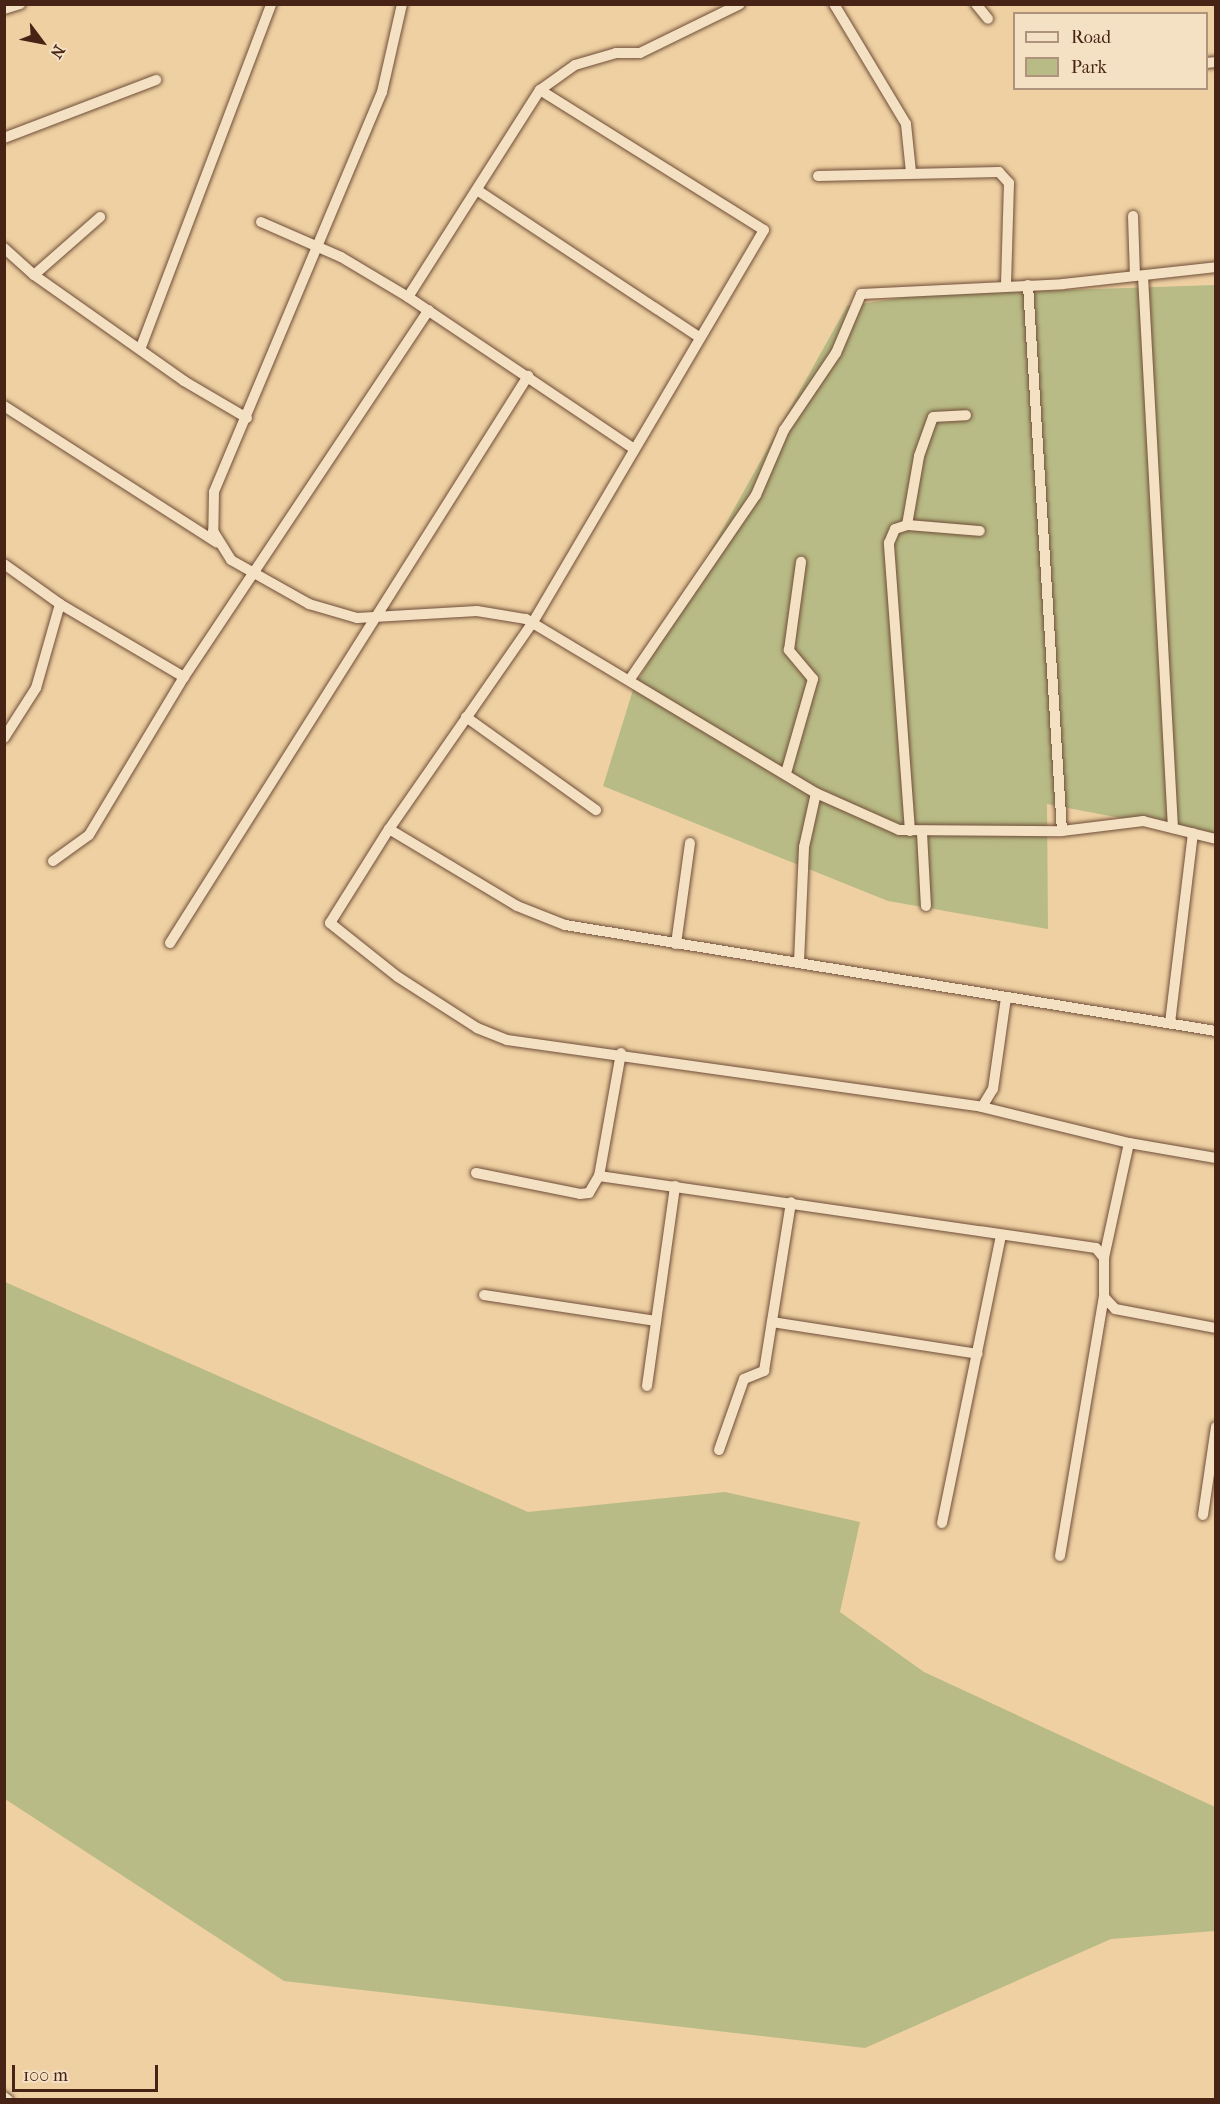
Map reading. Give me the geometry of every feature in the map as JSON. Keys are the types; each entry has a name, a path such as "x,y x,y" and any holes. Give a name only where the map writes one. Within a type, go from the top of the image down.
{"street":[{"path":"4,9 20,4"},
{"path":"141,346 271,4"},
{"path":"217,543 214,492 247,418 315,244 382,92 402,4"},
{"path":"408,297 540,90 574,66 616,52 640,53 740,4"},
{"path":"834,4 906,124 911,172"},
{"path":"976,4 988,19"},
{"path":"4,138 156,80"},
{"path":"540,90 761,226 763,235 633,448 533,622 389,829 331,919 333,927 477,1028 534,1045 621,1053 982,1107 1129,1143 1215,1158"},
{"path":"818,176 989,168 1005,177 1006,285"},
{"path":"477,190 699,337"},
{"path":"1133,216 1139,275 1173,828"},
{"path":"34,275 100,217"},
{"path":"261,222 315,244 408,297 633,448"},
{"path":"4,248 34,275 141,346 184,381 247,418"},
{"path":"630,679 756,495 784,430 836,353 861,294 1028,285 1215,267"},
{"path":"1028,285 1062,831"},
{"path":"53,861 89,835 184,677 429,310"},
{"path":"170,943 372,618 470,475 528,376"},
{"path":"4,406 217,543 231,560 309,604 372,618 477,611 533,622 816,793 882,825 922,833 1062,831 1126,822 1173,828 1215,839"},
{"path":"906,525 919,456 933,417 966,415"},
{"path":"910,831 889,543 895,529 906,525 980,531"},
{"path":"786,773 813,679 789,650 801,562"},
{"path":"4,564 60,604 184,677"},
{"path":"4,738 36,688 60,604"},
{"path":"466,717 596,810"},
{"path":"799,962 804,847 816,793"},
{"path":"389,829 517,906 565,925 1215,1031"},
{"path":"922,833 926,906"},
{"path":"1170,1023 1193,833"},
{"path":"676,944 690,843"},
{"path":"982,1107 993,1089 1006,998"},
{"path":"476,1173 580,1194 589,1193 599,1176 621,1053"},
{"path":"1060,1556 1104,1298 1104,1258 1129,1143"},
{"path":"599,1176 1096,1248 1104,1258"},
{"path":"647,1386 675,1186"},
{"path":"719,1450 744,1379 764,1371 791,1202"},
{"path":"942,1523 1001,1235"},
{"path":"484,1295 656,1321"},
{"path":"1104,1298 1115,1309 1215,1328"},
{"path":"772,1322 978,1354"},
{"path":"1203,1515 1215,1427"},
{"path":"4,2097 8,2100"}],"green space":[{"path":"1215,285 1215,836 1047,804 1048,929 888,901 603,786 633,690 847,306 920,295"},
{"path":"5,1282 528,1512 725,1492 860,1522 840,1612 924,1672 1215,1807 1215,1931 1111,1939 865,2048 284,1981 5,1799"}]}
